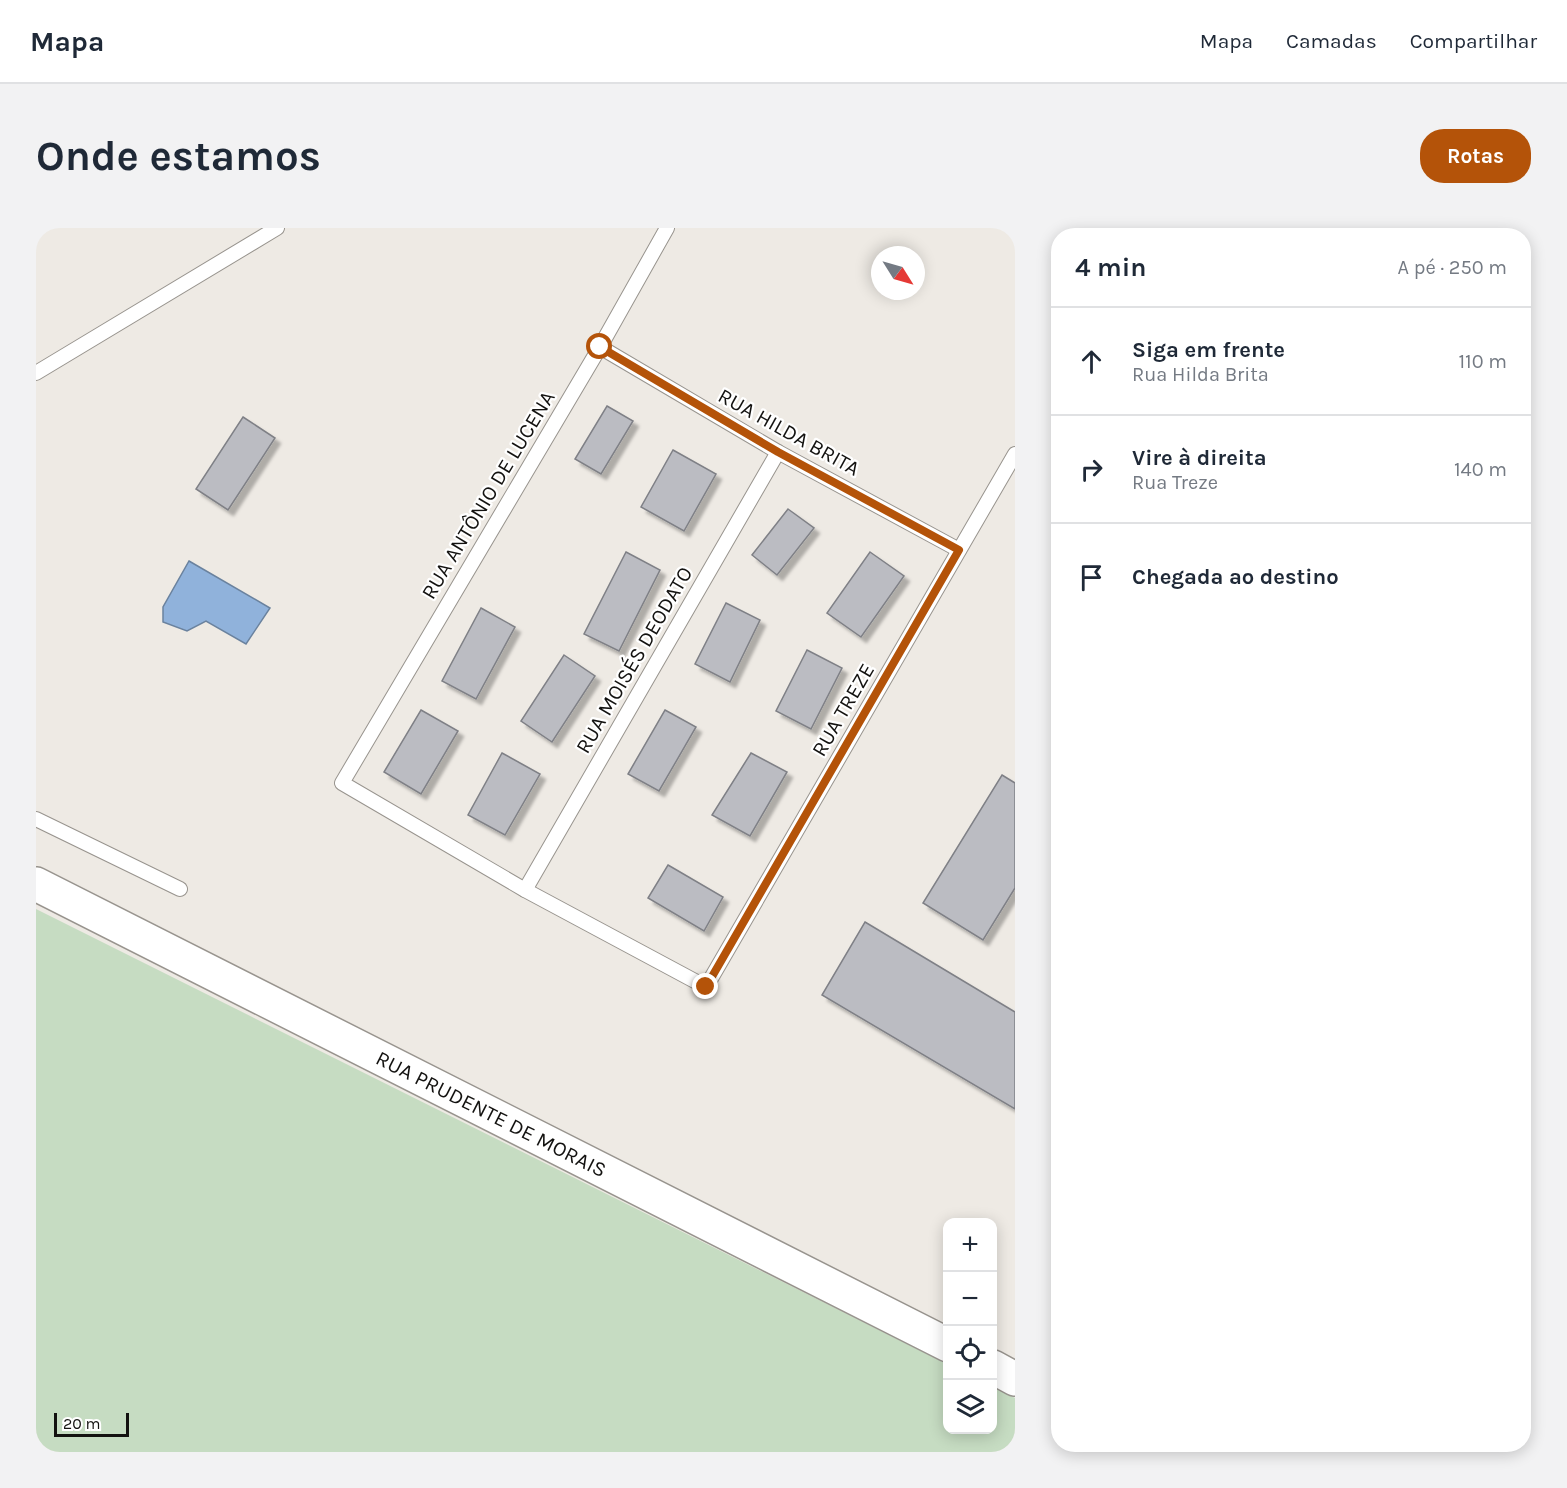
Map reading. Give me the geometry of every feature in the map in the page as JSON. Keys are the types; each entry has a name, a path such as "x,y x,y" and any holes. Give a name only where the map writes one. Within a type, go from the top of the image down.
{"street":[{"name":"RUA PRUDENTE DE MORAIS","path":"36,884 943,1342"},
{"path":"997,1369 1015,1379"}],"lane":[{"path":"36,373 277,228"},
{"name":"RUA ANTÔNIO DE LUCENA","path":"525,890 342,783 600,347 667,228"},
{"name":"RUA HILDA BRITA","path":"600,347 778,452 959,550"},
{"name":"RUA MOISÉS DEODATO","path":"525,890 778,452"},
{"name":"RUA TREZE","path":"525,890 706,987 1015,454"},
{"path":"36,819 180,889"}],"green space":[{"path":"36,909 943,1362 943,1434 997,1434 997,1388 1015,1398 1015,1452 36,1452"}],"water":[{"path":"189,561 270,608 246,644 206,621 187,631 163,622 163,607"}],"building":[{"path":"607,406 633,421 601,474 575,459"},
{"path":"243,417 275,438 228,510 196,489"},
{"path":"673,450 716,474 684,531 641,507"},
{"path":"788,509 814,528 777,575 752,555"},
{"path":"626,552 660,570 619,651 584,634"},
{"path":"870,552 904,576 861,637 827,613"},
{"path":"726,603 760,620 730,682 695,664"},
{"path":"481,608 515,627 476,699 442,681"},
{"path":"807,650 842,668 811,729 776,711"},
{"path":"564,655 595,676 552,742 521,721"},
{"path":"421,710 458,731 421,794 384,772"},
{"path":"665,710 696,727 659,791 628,774"},
{"path":"502,753 540,774 505,835 468,815"},
{"path":"751,753 787,772 750,836 712,815"},
{"path":"1002,775 1015,783 1015,888 983,940 923,903"},
{"path":"668,865 723,897 704,931 648,898"},
{"path":"865,922 1015,1012 1015,1109 822,995"}],"route":[{"path":"600,347 778,452 959,550 706,987"}]}
